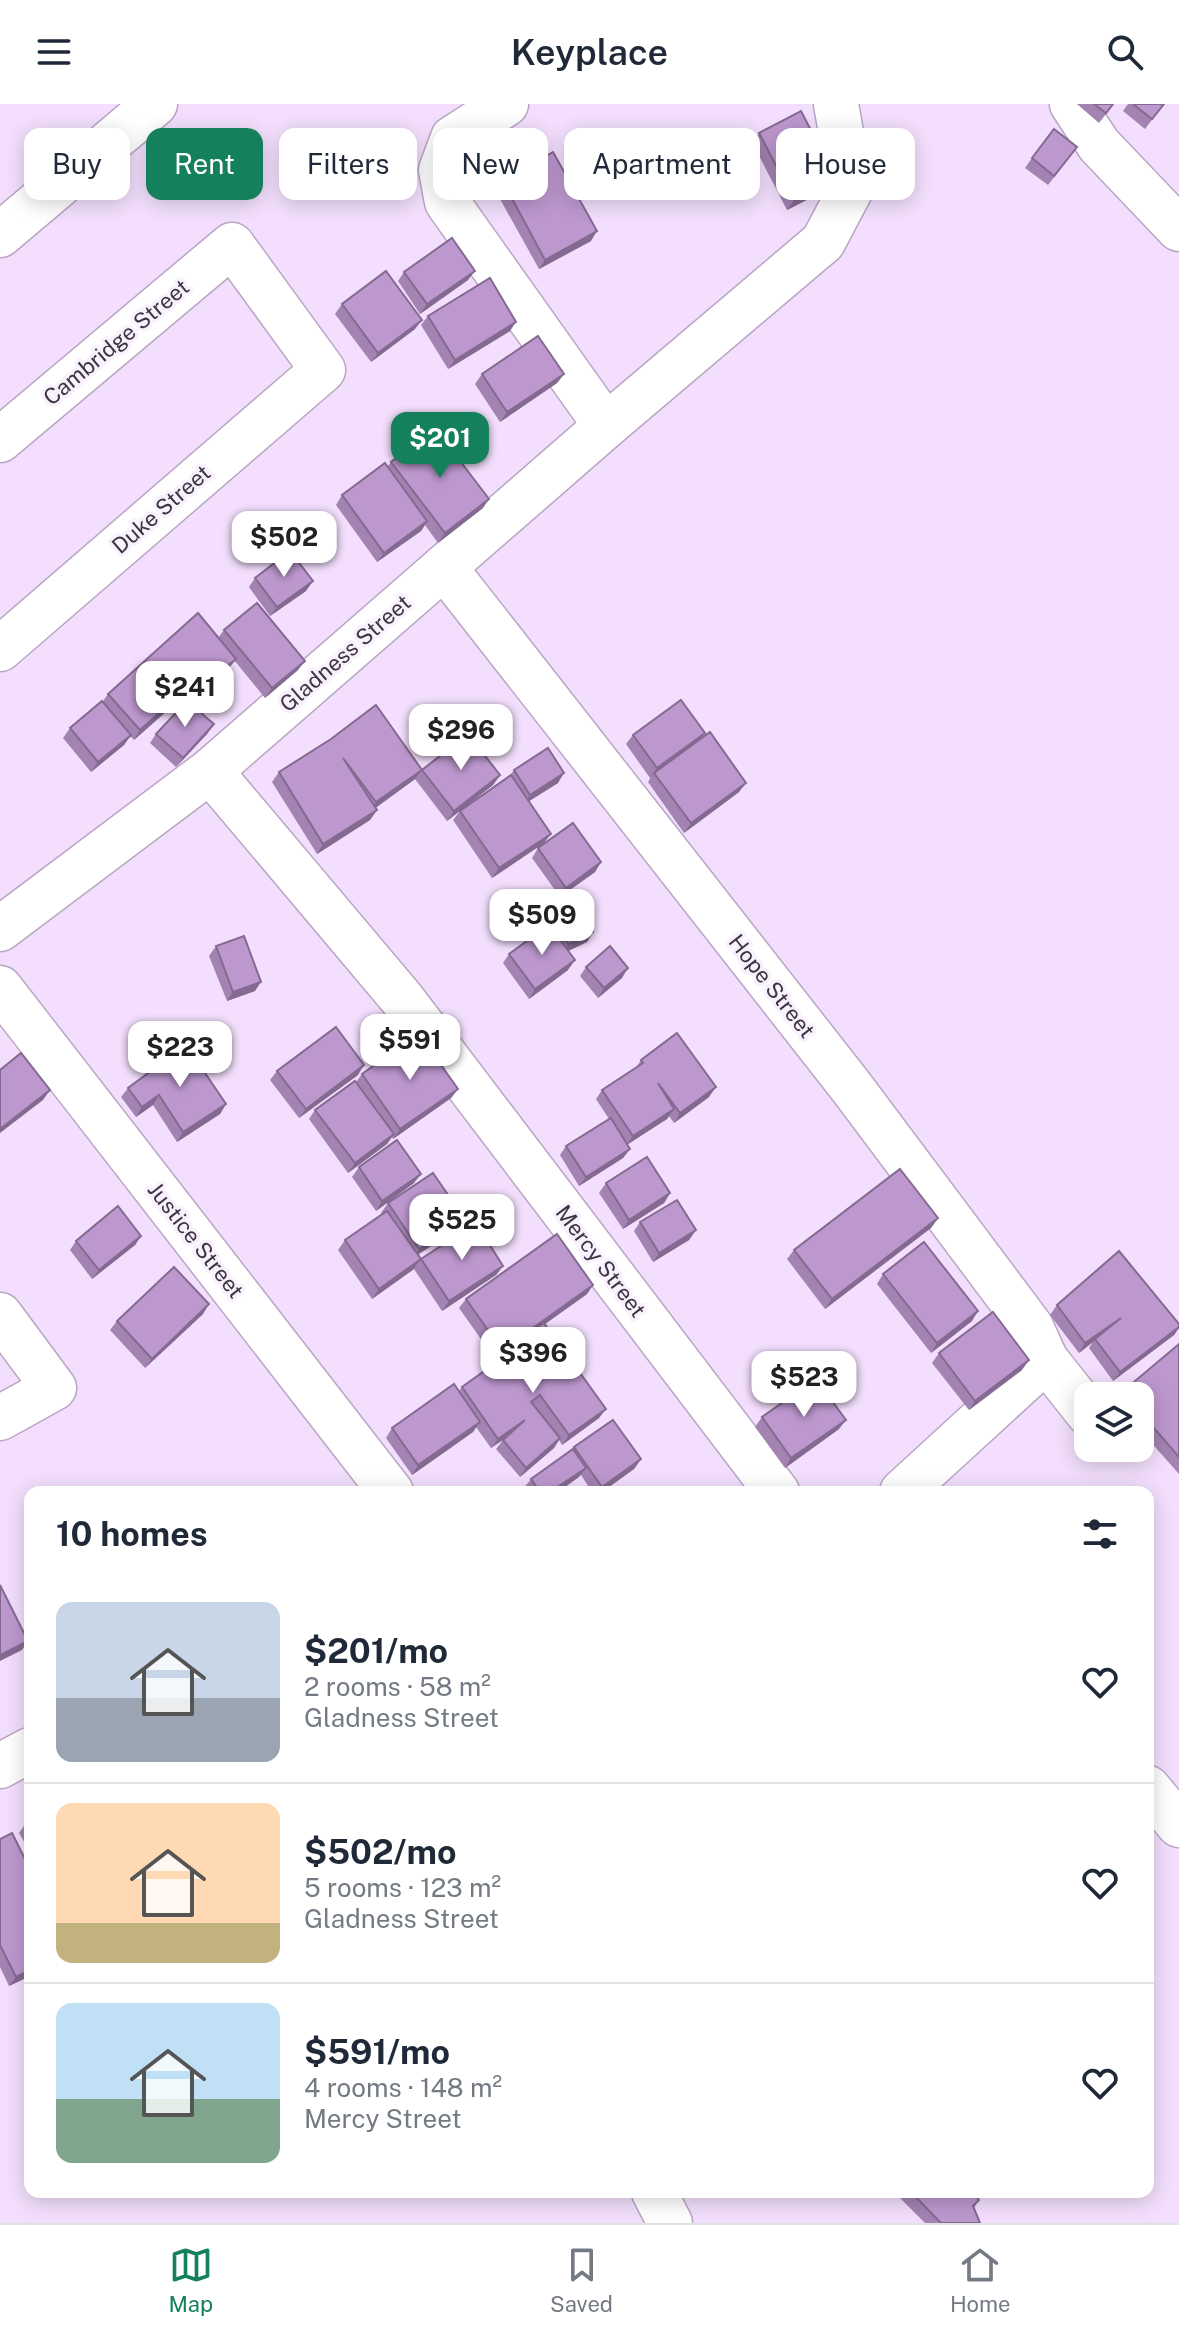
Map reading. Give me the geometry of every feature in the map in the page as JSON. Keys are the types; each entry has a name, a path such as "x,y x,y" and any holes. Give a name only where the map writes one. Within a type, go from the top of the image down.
{"street":[{"path":"0,235 155,104"},
{"path":"506,104 453,138 441,170 447,202 606,426"},
{"name":"Gladness Street","path":"0,929 210,771 606,426 823,242 851,189 836,104"},
{"path":"1072,104 1099,145 1179,229"},
{"name":"Duke Street","path":"0,649 323,370 232,245"},
{"name":"Cambridge Street","path":"0,440 232,245"},
{"name":"Hope Street","path":"444,567 852,1088 1031,1327 1046,1360 1074,1395"},
{"name":"Mercy Street","path":"210,771 403,1000 772,1486"},
{"name":"Justice Street","path":"0,988 386,1486"},
{"path":"0,1315 54,1388 0,1418"},
{"path":"909,1486 1046,1360"},
{"path":"0,1766 24,1753"},
{"path":"1154,1795 1179,1825"},
{"path":"657,2198 670,2223"}],"building":[{"path":"1094,104 1113,104 1106,113"},
{"path":"1133,104 1164,104 1152,119"},
{"path":"801,111 810,128 776,128 776,166 760,132"},
{"path":"1054,129 1077,147 1054,176 1032,158"},
{"path":"553,152 564,172 564,200 580,200 597,231 545,260 513,200 548,200 548,155"},
{"path":"452,238 475,271 427,304 404,272"},
{"path":"386,271 422,320 378,353 342,304"},
{"path":"490,278 516,322 455,360 428,316"},
{"path":"538,336 564,374 507,412 482,374"},
{"path":"435,428 489,499 445,533 391,462"},
{"path":"385,463 427,521 384,553 342,495"},
{"path":"290,551 313,581 277,607 255,578"},
{"path":"257,603 305,661 272,688 224,630"},
{"path":"198,613 236,659 189,697 184,691 140,730 108,694"},
{"path":"681,700 705,733 657,768 633,735"},
{"path":"102,701 131,735 98,762 70,728"},
{"path":"187,701 214,724 183,758 156,734"},
{"path":"376,705 422,770 376,802 343,758 377,810 323,844 279,772 331,739"},
{"path":"710,732 746,783 691,823 654,773"},
{"path":"468,734 500,775 454,811 422,770"},
{"path":"548,748 564,773 530,795 514,770"},
{"path":"511,775 551,834 499,868 460,811"},
{"path":"573,823 601,862 566,888 538,848"},
{"path":"580,904 593,932 568,944 555,915"},
{"path":"549,925 575,960 535,989 509,954"},
{"path":"244,936 261,982 233,992 216,946"},
{"path":"610,946 628,968 604,988 586,967"},
{"path":"336,1027 364,1065 306,1109 277,1071"},
{"path":"677,1033 716,1087 680,1113 658,1083 674,1109 633,1136 602,1090 643,1063 641,1060"},
{"path":"419,1034 458,1089 400,1129 362,1074"},
{"path":"186,1045 226,1104 183,1132 159,1095 142,1107 128,1088"},
{"path":"21,1053 50,1090 0,1129 0,1070"},
{"path":"355,1081 394,1134 355,1163 315,1110"},
{"path":"611,1118 630,1149 586,1177 566,1146"},
{"path":"397,1140 421,1174 382,1201 359,1167"},
{"path":"647,1157 670,1193 629,1220 606,1183"},
{"path":"900,1169 938,1218 832,1299 794,1250"},
{"path":"433,1173 464,1218 419,1249 388,1203"},
{"path":"677,1200 696,1230 659,1253 640,1222"},
{"path":"118,1206 141,1236 99,1270 76,1241"},
{"path":"387,1211 421,1259 379,1289 345,1240"},
{"path":"476,1223 503,1266 449,1301 421,1259"},
{"path":"557,1234 593,1285 502,1350 466,1299"},
{"path":"924,1242 978,1311 937,1343 883,1274"},
{"path":"1119,1251 1179,1324 1120,1372 1095,1339 1121,1318 1085,1343 1057,1305"},
{"path":"174,1267 209,1304 152,1359 117,1321"},
{"path":"993,1312 1029,1360 975,1401 939,1353"},
{"path":"544,1323 606,1409 569,1435 540,1395 531,1402 560,1438 526,1468 503,1440 525,1420 498,1439 462,1387 501,1359 498,1355"},
{"path":"1179,1344 1179,1457 1154,1428 1154,1382 1134,1382"},
{"path":"816,1379 846,1420 791,1458 762,1417"},
{"path":"454,1384 480,1422 418,1465 392,1428"},
{"path":"613,1420 641,1459 601,1486 574,1447"},
{"path":"573,1449 586,1468 559,1486 536,1486 531,1479"},
{"path":"0,1585 24,1633 24,1643 0,1655"},
{"path":"12,1833 24,1857 24,1973 16,1977 0,1945 0,1839"},
{"path":"917,2198 979,2200 973,2206 980,2223 941,2223"}]}
